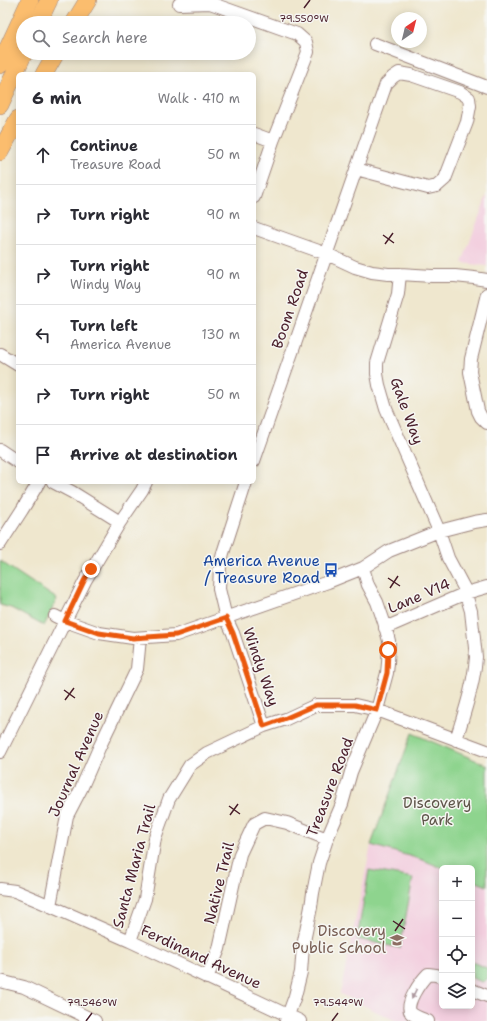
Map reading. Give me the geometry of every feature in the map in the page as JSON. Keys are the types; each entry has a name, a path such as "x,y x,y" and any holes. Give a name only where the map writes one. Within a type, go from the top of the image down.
{"highway":[{"path":"23,16 30,0"},
{"path":"41,16 49,0"},
{"path":"78,16 88,0"},
{"path":"0,65 16,30"},
{"path":"0,105 21,60"},
{"path":"45,72 52,60"},
{"path":"0,152 16,124"}],"street":[{"path":"180,4 210,3 246,16"},
{"path":"256,19 297,34 306,42 308,52 273,141 256,191"},
{"path":"375,44 487,87"},
{"name":"Boom Road","path":"256,455 327,254 356,169 386,84 392,77 399,73 411,74 460,92 469,98 470,106 467,122 445,179 438,186 428,188 356,169"},
{"path":"256,135 273,141"},
{"path":"256,229 327,254 355,267 372,272 468,277 487,280"},
{"name":"Gale Way","path":"400,274 398,294 377,363 377,374 386,409 439,531 448,558 466,593 473,624 476,657 481,665 468,698 456,740"},
{"path":"487,294 471,359 470,372 478,411 487,423"},
{"path":"0,354 16,364"},
{"path":"0,450 16,461"},
{"path":"0,544 38,484"},
{"path":"56,484 72,492 120,522"},
{"path":"0,752 60,619 145,484"},
{"path":"226,618 219,589 220,566 227,538 245,484"},
{"path":"60,619 99,633 133,638 176,635 328,582 363,568 390,551 439,531 487,520"},
{"name":"Treasure Road","path":"287,1018 295,996 301,972 303,946 319,863 327,839 342,804 351,772 377,710 387,673 389,641 377,602 368,584 363,568"},
{"name":"Lane V14","path":"385,628 466,593 487,587"},
{"name":"Windy Way","path":"226,618 233,633 264,726"},
{"name":"Journal Avenue","path":"50,906 67,816 137,669 140,638"},
{"name":"Santa Maria Trail","path":"130,941 145,899 155,838 169,798 190,765 207,754 264,726 316,705 355,705 377,710 487,751"},
{"name":"Native Trail","path":"207,978 220,949 240,854 254,824 265,818 287,823 327,839"},
{"name":"Ferdinand Avenue","path":"0,889 15,891 130,941 287,1018 300,1021"},
{"path":"428,1021 413,1015 408,1005 417,987 428,974 439,976"},
{"path":"0,981 24,988 96,1021"},
{"path":"475,991 487,996"}],"shaded area":[{"path":"487,195 487,266 462,263"},
{"name":"Discovery Public School","path":"371,845 423,860 439,867 439,1009 475,1009 475,881 487,886 487,1021 396,1021 340,994"}],"green space":[{"path":"0,561 57,599 44,626 11,608 0,605"},
{"name":"Discovery Park","path":"412,733 487,765 487,886 475,881 475,865 439,865 439,867 423,860 371,845"},
{"path":"369,870 413,878 400,948 357,939"},
{"path":"475,963 487,968 487,979 482,982 475,979"}],"place":[{"name":"America Avenue / Treasure Road","path":"331,570"},
{"name":"Discovery Public School","path":"397,940"}],"route":[{"path":"91,569 65,621 99,633 140,638 176,635 226,618 233,633 264,726 316,705 355,705 377,710 387,673 388,650"}]}
